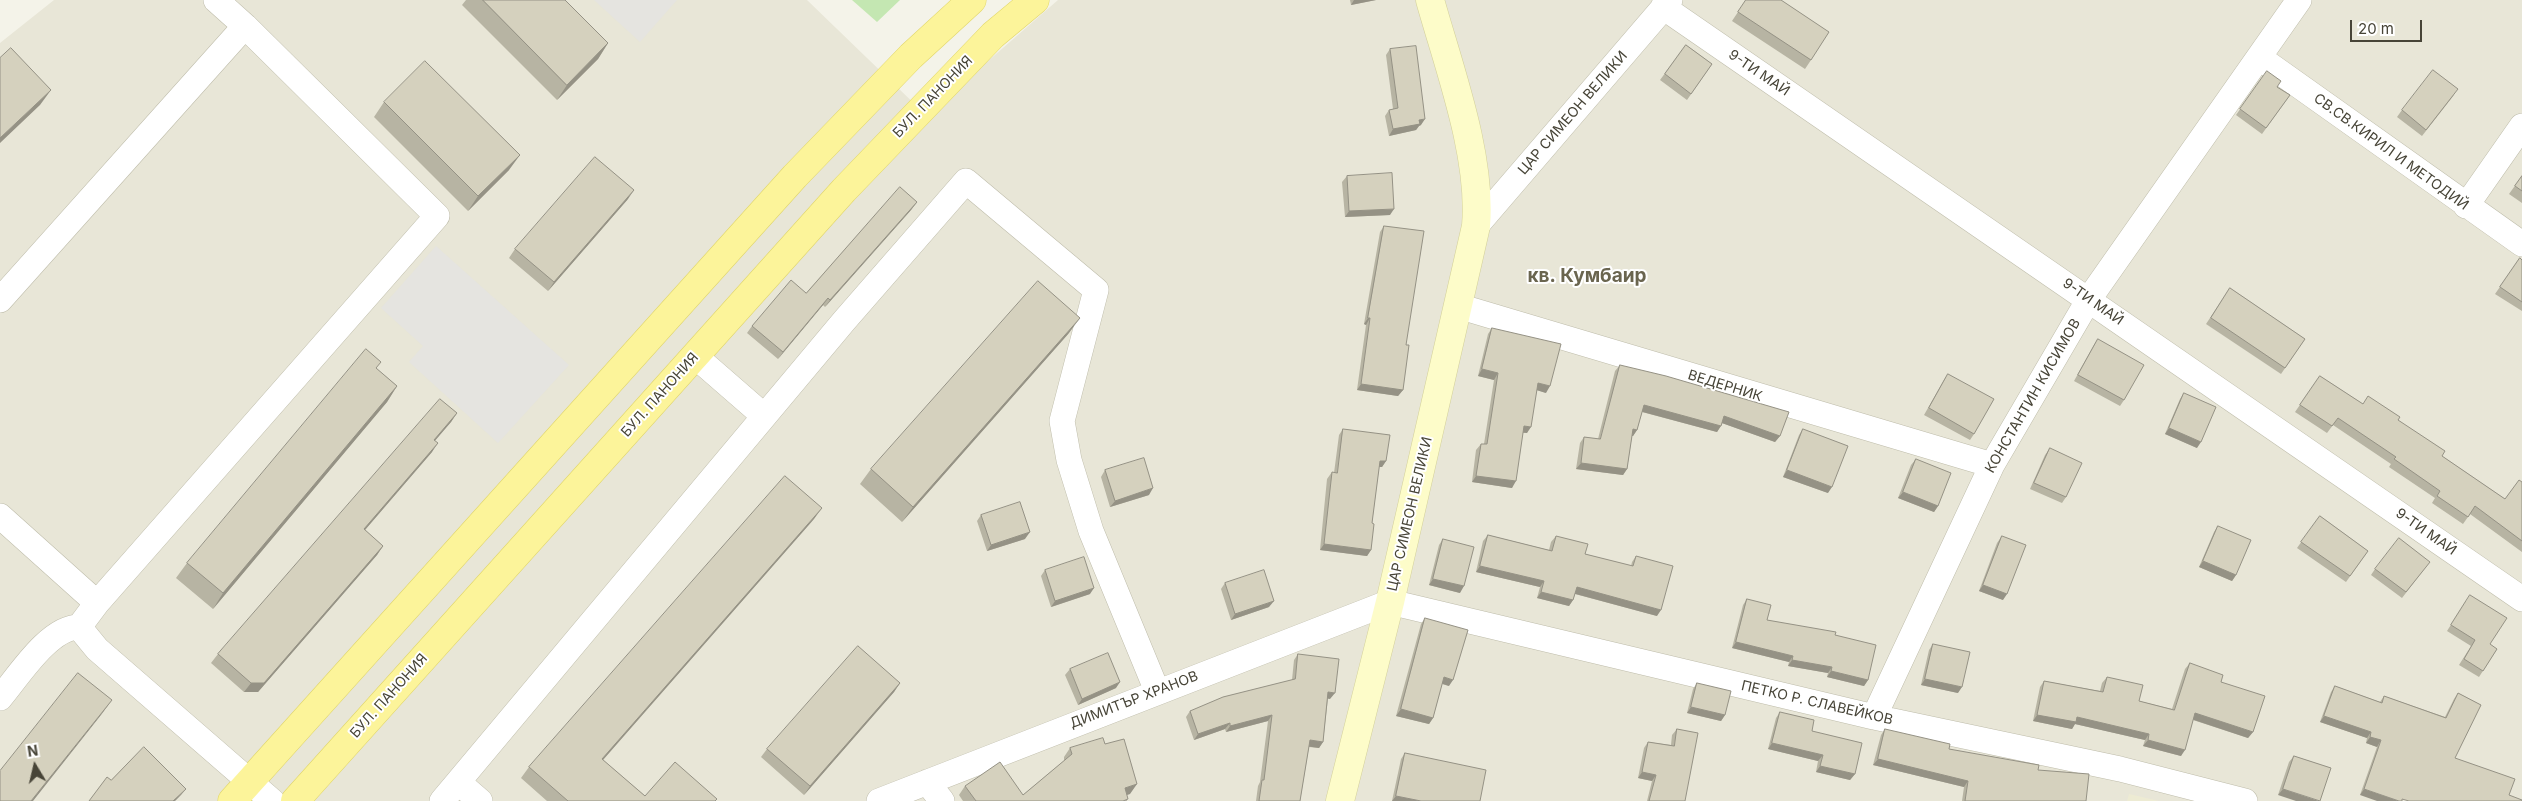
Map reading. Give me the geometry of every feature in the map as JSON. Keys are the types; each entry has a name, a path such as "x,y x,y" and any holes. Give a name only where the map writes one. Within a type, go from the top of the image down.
{"main road":[{"path":"240,791 794,176 911,56 972,0"},
{"name":"БУЛ. ПАНОНИЯ","path":"295,801 844,190 993,35 1035,0"},
{"name":"ЦАР СИМЕОН ВЕЛИКИ","path":"1340,801 1390,602 1476,226 1478,201 1468,138 1430,0"}],"street":[{"path":"79,627 97,603 437,216 245,26 216,0"},
{"name":"КОНСТАНТИН КИСИМОВ","path":"1874,717 1992,465 2088,299 2260,58 2299,0"},
{"name":"ЦАР СИМЕОН ВЕЛИКИ","path":"1476,226 1666,3"},
{"name":"9-ТИ МАЙ","path":"1666,3 2088,299 2522,599"},
{"path":"0,300 245,26"},
{"name":"СВ.СВ.КИРИЛ И МЕТОДИЙ","path":"2260,58 2522,244"},
{"path":"2466,206 2522,126"},
{"path":"442,801 764,416 966,181 1096,290 1062,421 1069,460 1091,532 1157,691"},
{"name":"ВЕДЕРНИК","path":"1458,306 1992,465"},
{"path":"695,356 764,416"},
{"path":"0,516 97,603"},
{"name":"ДИМИТЪР ХРАНОВ","path":"879,801 1157,691 1390,602"},
{"name":"ПЕТКО Р. СЛАВЕЙКОВ","path":"1390,602 1874,717 2120,769 2246,801"},
{"path":"0,698 52,638 71,627 79,627 97,648 240,791 272,801"},
{"path":"458,782 480,801"},
{"path":"927,782 942,801"}],"shaded area":[{"path":"54,0 807,0 926,115 1058,0 2522,0 2522,801 0,801 0,43"},
{"path":"594,0 677,0 640,42"},
{"path":"436,246 569,365 498,443 409,362 423,346 381,308"},
{"path":"2129,794 2159,801 2127,801"}],"green space":[{"path":"852,0 900,0 877,22"}],"building":[{"path":"483,0 565,0 608,43 567,85"},
{"path":"1746,0 1781,0 1829,32 1811,60 1738,12"},
{"path":"1686,45 1712,64 1691,94 1665,74"},
{"path":"1416,46 1425,119 1419,120 1420,124 1393,129 1389,110 1398,108 1390,49"},
{"path":"11,48 51,90 0,138 0,58"},
{"path":"425,61 520,155 478,196 384,102"},
{"path":"2433,70 2458,89 2426,130 2402,110"},
{"path":"2267,71 2281,81 2277,87 2290,95 2266,128 2240,109"},
{"path":"595,157 634,190 554,282 515,249"},
{"path":"1392,173 1394,209 1349,211 1347,176"},
{"path":"2522,176 2522,191 2515,186"},
{"path":"900,187 917,202 830,300 828,298 783,352 752,326 791,280 806,293"},
{"path":"1384,226 1424,231 1406,345 1409,345 1403,390 1361,384 1370,318 1368,318"},
{"path":"2520,258 2522,260 2522,302 2500,287"},
{"path":"1038,281 1080,318 913,507 871,469"},
{"path":"2230,288 2305,339 2285,368 2211,318"},
{"path":"1492,328 1561,344 1550,386 1538,383 1531,427 1524,426 1516,481 1476,476 1481,444 1487,444 1498,373 1482,369"},
{"path":"2098,339 2144,365 2124,400 2078,375"},
{"path":"366,349 381,362 376,368 397,386 223,593 187,563"},
{"path":"1620,365 1666,376 1789,412 1780,436 1724,416 1721,426 1644,405 1637,430 1633,429 1627,469 1581,463 1584,437 1600,439"},
{"path":"1948,374 1994,399 1974,434 1929,408"},
{"path":"2320,376 2363,404 2368,396 2400,417 2398,420 2445,451 2442,456 2505,499 2519,480 2522,482 2522,541 2475,506 2468,517 2437,496 2440,491 2394,459 2396,457 2338,418 2332,426 2300,405"},
{"path":"2184,393 2216,407 2201,442 2169,428"},
{"path":"440,399 457,413 434,440 438,443 364,529 383,546 264,683 251,683 218,654"},
{"path":"1343,429 1390,435 1386,461 1380,461 1372,523 1374,524 1371,550 1324,544 1332,472 1337,473"},
{"path":"1803,429 1848,446 1832,487 1787,470"},
{"path":"2050,448 2082,463 2066,497 2034,483"},
{"path":"1144,458 1153,488 1115,501 1105,470"},
{"path":"1916,459 1951,473 1938,506 1903,492"},
{"path":"785,476 822,508 602,759 645,796 675,762 717,799 715,801 568,801 529,767"},
{"path":"1020,502 1030,532 991,545 981,515"},
{"path":"2320,516 2368,551 2350,576 2301,542"},
{"path":"2218,526 2251,540 2236,575 2203,561"},
{"path":"1488,535 1552,551 1556,536 1588,544 1585,554 1633,566 1636,556 1673,566 1661,610 1577,587 1573,600 1541,592 1544,581 1480,566"},
{"path":"2002,536 2026,545 2007,594 1983,585"},
{"path":"2399,538 2430,562 2406,592 2375,569"},
{"path":"1443,539 1474,547 1464,586 1433,579"},
{"path":"1084,557 1094,588 1055,601 1045,570"},
{"path":"1264,570 1274,601 1235,614 1225,583"},
{"path":"2470,595 2507,618 2490,644 2497,649 2483,671 2464,659 2475,640 2451,625"},
{"path":"1747,599 1771,605 1767,620 1836,632 1835,635 1876,645 1868,680 1831,671 1832,667 1792,660 1793,656 1736,642"},
{"path":"1425,618 1468,630 1453,680 1444,677 1433,718 1401,709"},
{"path":"1933,644 1970,652 1962,687 1925,679"},
{"path":"858,646 900,683 810,786 767,749"},
{"path":"1108,653 1120,682 1082,699 1070,669"},
{"path":"1298,654 1339,659 1335,693 1328,692 1323,742 1310,740 1300,801 1259,801 1262,780 1264,780 1272,715 1230,726 1230,723 1198,734 1190,711 1223,697 1295,679"},
{"path":"2190,663 2223,675 2221,682 2265,696 2253,732 2195,713 2185,750 2148,740 2149,734 2077,717 2076,722 2037,715 2044,681 2103,692 2107,677 2143,685 2139,701 2174,710"},
{"path":"78,673 112,700 31,801 0,801 0,771"},
{"path":"1697,683 1731,691 1725,715 1691,707"},
{"path":"2335,686 2382,703 2384,696 2446,718 2458,693 2481,705 2455,758 2515,779 2509,795 2522,801 2409,801 2402,799 2402,801 2399,801 2364,789 2381,740 2370,737 2371,732 2324,716"},
{"path":"1780,712 1814,720 1812,731 1862,743 1855,774 1820,766 1823,755 1772,743"},
{"path":"1677,729 1698,733 1685,801 1649,801 1656,775 1642,772 1648,742 1674,746"},
{"path":"1885,729 1950,744 1949,749 2039,765 2038,770 2089,774 2086,801 1965,801 1968,781 1878,759"},
{"path":"1103,738 1105,744 1124,739 1137,784 1125,788 1128,799 1123,801 976,801 965,786 1000,762 1023,795 1072,754 1070,748"},
{"path":"144,747 186,789 173,801 89,801 107,777 111,780"},
{"path":"1405,753 1486,770 1480,801 1421,801 1396,796"},
{"path":"2294,756 2331,768 2320,801 2283,789"}],"district":[{"name":"кв. Кумбаир","path":"1587,276"}]}
